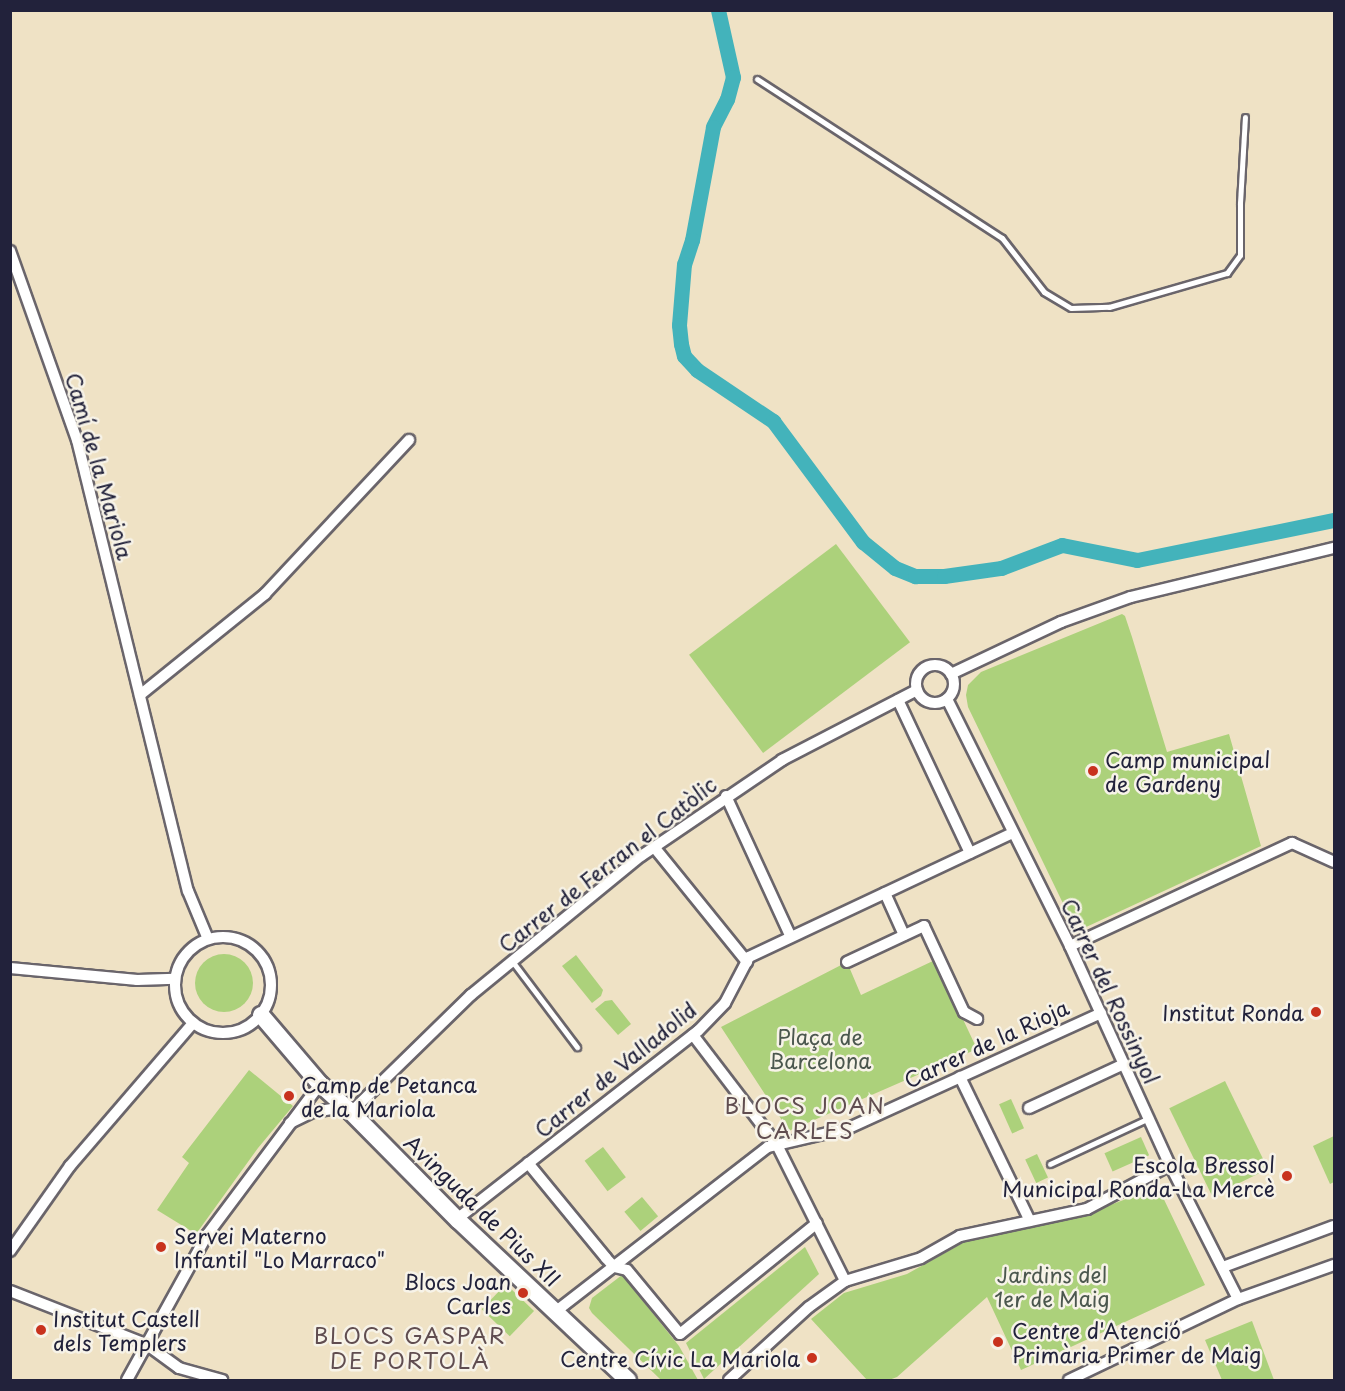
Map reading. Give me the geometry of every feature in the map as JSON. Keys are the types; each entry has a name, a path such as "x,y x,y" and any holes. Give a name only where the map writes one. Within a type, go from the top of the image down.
{"street":[{"name":"Camí de la Mariola","path":"10,251 77,440 188,891 208,939"},
{"path":"140,695 265,594 409,440"},
{"path":"951,674 1061,622 1131,597 1335,548"},
{"path":"935,666 951,674 954,685 947,699 940,702 929,702 917,690 918,678 924,669 935,666"},
{"name":"Carrer de Ferran el Catòlic","path":"351,1112 471,994 654,847 782,760 917,690"},
{"name":"Carrer del Rossinyol","path":"947,699 1070,946 1170,1165 1238,1299"},
{"path":"898,700 970,853"},
{"path":"726,796 790,937"},
{"name":"Carrer de Valladolid","path":"457,1220 693,1035 725,1003 749,957 1012,833"},
{"path":"1070,946 1292,843 1335,862"},
{"path":"654,847 747,962"},
{"path":"885,893 904,935"},
{"path":"847,963 924,926 964,1012 977,1019"},
{"path":"223,936 238,939 252,946 263,957 270,971 272,987 269,1002 261,1015 253,1024 229,1034 216,1034 193,1023 182,1011 175,996 175,979 185,954 208,939 223,936"},
{"path":"10,968 136,980 175,979"},
{"name":"Carrer de la Rioja","path":"555,1312 759,1152 777,1145 849,1128 1101,1013"},
{"name":"Avinguda de Pius XII","path":"261,1015 320,1084 351,1112 457,1220 628,1380"},
{"path":"10,1251 70,1166 193,1023"},
{"path":"693,1035 777,1145 845,1281"},
{"path":"1029,1108 1124,1064"},
{"path":"960,1077 1030,1221"},
{"path":"127,1380 207,1235 320,1084"},
{"path":"290,1123 313,1112 332,1109 351,1112"},
{"path":"528,1163 614,1267 627,1270 681,1334 817,1223"},
{"path":"729,1380 809,1307 845,1281 921,1258 960,1236 1086,1209 1170,1165"},
{"path":"1223,1267 1335,1226"},
{"path":"1069,1380 1238,1299 1335,1265"},
{"path":"10,1291 146,1344 179,1368 222,1380"}],"lane":[{"path":"757,79 1002,238 1044,292 1071,308 1109,307 1227,273 1240,255 1240,202 1245,117"},
{"path":"512,961 577,1047"},
{"path":"1050,1164 1149,1118"}],"green space":[{"path":"836,544 910,642 763,753 689,655"},
{"path":"1122,614 1125,616 1132,637 1167,752 1229,734 1261,846 1084,928 1072,922 968,707 966,695 968,685 981,672"},
{"path":"224,954 235,956 248,967 253,983 251,994 240,1007 224,1012 213,1010 200,999 195,983 197,972 208,959"},
{"path":"576,955 603,990 601,996 592,1003 562,966"},
{"name":"Plaça de Barcelona","path":"935,960 977,1049 789,1131 721,1027 847,962 861,995"},
{"path":"612,1000 631,1024 618,1035 595,1009 605,1001"},
{"path":"249,1070 293,1106 258,1148 196,1234 157,1210 189,1163 182,1157"},
{"path":"1225,1081 1268,1169 1212,1196 1169,1108"},
{"path":"1011,1099 1024,1128 1012,1134 999,1104"},
{"path":"1334,1136 1334,1182 1330,1184 1313,1146"},
{"path":"1141,1137 1149,1155 1113,1172 1104,1153"},
{"path":"603,1147 626,1177 608,1191 585,1161"},
{"path":"1037,1154 1048,1178 1036,1183 1025,1159"},
{"name":"Jardins del 1er de Maig","path":"1158,1187 1205,1285 1021,1370 987,1297 897,1377 889,1380 867,1380 811,1319 844,1293 907,1274 970,1239 1081,1216"},
{"path":"642,1197 658,1216 640,1231 624,1212"},
{"path":"805,1247 819,1274 704,1379 686,1343"},
{"path":"622,1275 679,1346 698,1380 661,1380 592,1313 589,1308 592,1298"},
{"path":"506,1284 534,1311 510,1336 482,1309"},
{"path":"1252,1321 1274,1380 1222,1380 1205,1340"}],"waterway":[{"path":"718,10 733,77 727,99 713,127 692,240 684,264 679,325 684,356 697,370 773,421 863,542 895,568 915,576 944,576 1001,568 1062,545 1137,560 1334,520"}],"place":[{"name":"Camp municipal de Gardeny","path":"1093,771"},
{"name":"Institut Ronda","path":"1316,1012"},
{"name":"Camp de Petanca de la Mariola","path":"289,1096"},
{"name":"Escola Bressol Municipal Ronda-La Mercè","path":"1287,1176"},
{"name":"Servei Materno Infantil \"Lo Marraco\"","path":"161,1247"},
{"name":"Blocs Joan Carles","path":"523,1293"},
{"name":"Institut Castell dels Templers","path":"41,1330"},
{"name":"Centre d'Atenció Primària Primer de Maig","path":"998,1342"},
{"name":"Centre Cívic La Mariola","path":"812,1358"}],"district":[{"name":"BLOCS JOAN CARLES","path":"805,1116"},
{"name":"BLOCS GASPAR DE PORTOLÀ","path":"410,1346"}]}
